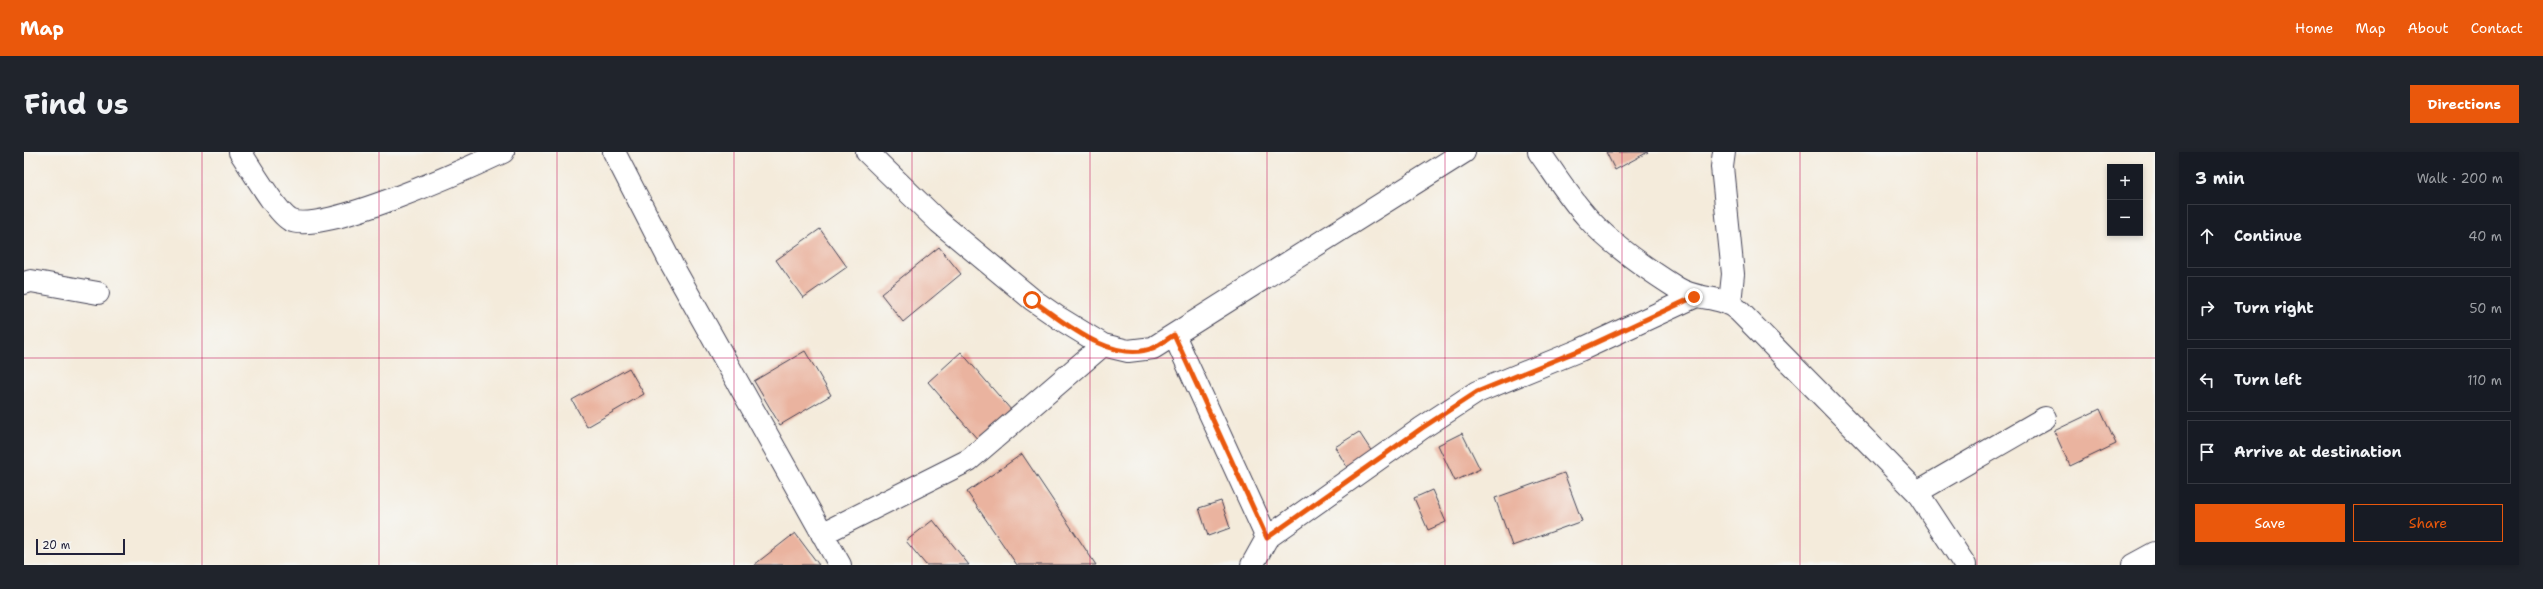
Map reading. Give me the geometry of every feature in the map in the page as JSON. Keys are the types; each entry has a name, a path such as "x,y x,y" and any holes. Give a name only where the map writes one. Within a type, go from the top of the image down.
{"street":[{"path":"240,152 284,216 300,224 352,213 417,191 503,152"},
{"path":"614,152 672,265 840,565"},
{"path":"867,152 939,222 1027,295 1103,345 1128,351 1140,351 1153,348 1464,152"},
{"path":"1539,152 1586,216 1598,228 1678,289 1694,297 1716,298 1730,303 1917,492 1965,565"},
{"path":"1724,152 1722,167 1733,274 1730,303"},
{"path":"24,282 98,293"},
{"path":"1252,565 1267,538 1415,432 1477,392 1580,350 1694,297"},
{"path":"1174,335 1267,538"},
{"path":"822,534 969,460 1103,345"},
{"path":"1917,492 2045,418"},
{"path":"2133,565 2155,553"}],"building":[{"path":"1606,152 1648,152 1615,170"},
{"path":"820,229 847,267 803,298 776,260"},
{"path":"939,247 961,274 903,322 881,294"},
{"path":"805,351 831,395 780,425 754,381"},
{"path":"961,352 1012,411 979,441 928,382"},
{"path":"629,368 644,394 587,427 572,400"},
{"path":"2100,409 2116,444 2070,466 2054,431"},
{"path":"1359,432 1372,452 1347,467 1335,447"},
{"path":"1462,433 1480,469 1455,481 1438,445"},
{"path":"1022,454 1096,565 1017,565 967,492"},
{"path":"1564,473 1582,521 1512,546 1495,498"},
{"path":"1432,490 1446,522 1428,530 1414,498"},
{"path":"1221,501 1230,528 1208,536 1199,508"},
{"path":"933,520 969,565 926,565 906,541"},
{"path":"795,533 819,565 754,565"}],"route":[{"path":"1032,300 1103,345 1128,351 1140,351 1153,348 1174,335 1267,538 1351,477 1477,392 1580,350 1694,297"}]}
